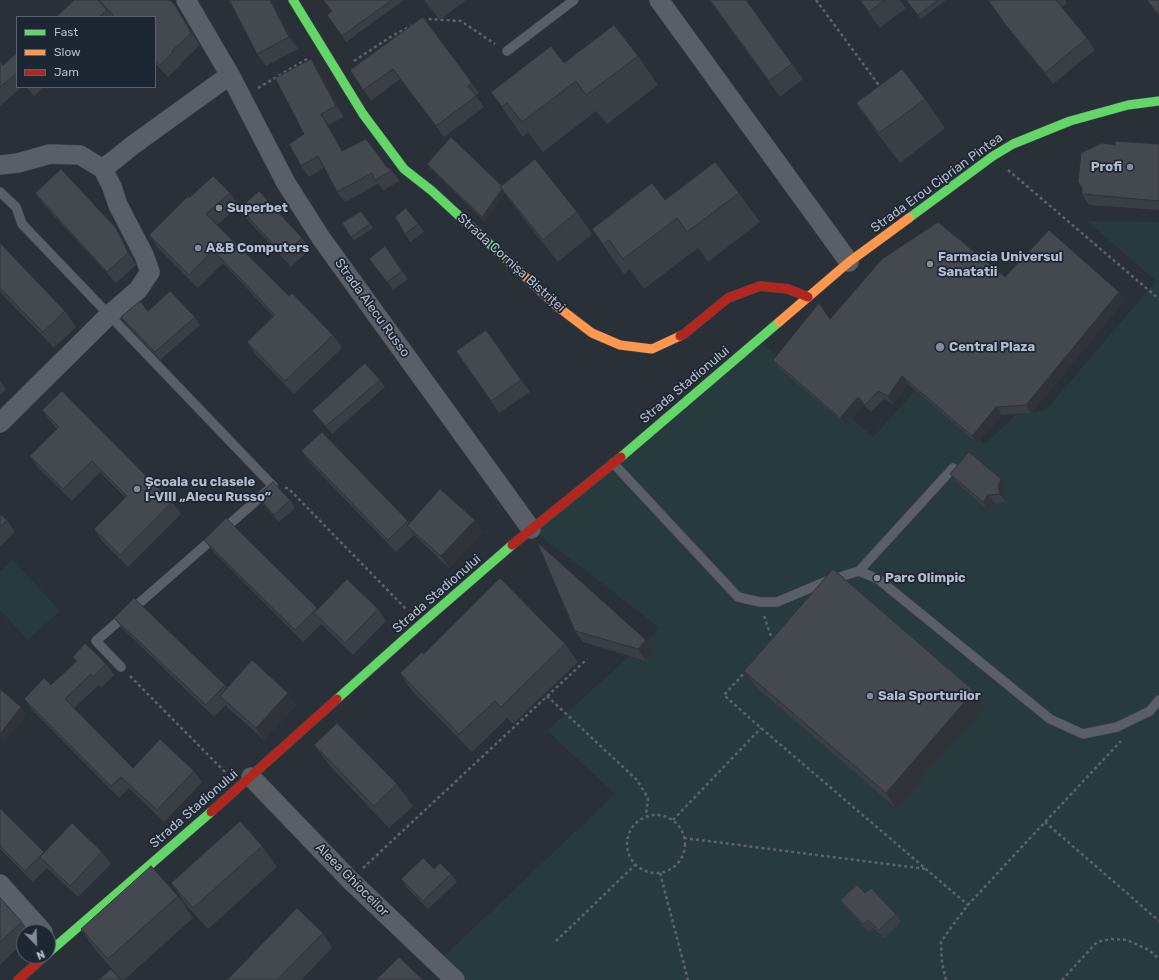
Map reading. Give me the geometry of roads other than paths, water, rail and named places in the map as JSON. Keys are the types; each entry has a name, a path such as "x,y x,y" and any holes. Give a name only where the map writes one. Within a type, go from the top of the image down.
{"street":[{"name":"Strada Alecu Russo","path":"186,0 230,74 286,183 321,238 531,529"},
{"name":"Strada Cornișa Bistriței","path":"293,0 362,114 404,169 432,191 558,307 592,333 620,345 652,349 684,334 728,298 760,286 788,289 808,297"},
{"path":"659,0 849,262"},
{"path":"103,169 133,145 230,74"},
{"name":"Strada Erou Ciprian Pintea","path":"849,262 993,156 1013,144 1070,121 1128,105 1159,100"},
{"path":"0,165 18,163 50,154 80,155 103,169 112,187 118,205 144,255 150,272 138,290 109,315 0,423"},
{"name":"Strada Stadionului","path":"56,942 245,782 421,624 531,529 613,463 849,262"},
{"name":"Aleea Ghioceilor","path":"245,782 455,980"},
{"path":"0,884 36,924"},
{"name":"Strada Stadionului","path":"18,980 34,964"}],"lane":[{"path":"507,51 574,0"},
{"path":"0,192 16,207 22,224 273,486 96,641 121,667"},
{"path":"613,463 738,596 760,602 777,602 828,581 859,571 953,468"},
{"path":"859,571 878,579 1050,719 1083,734 1117,727 1150,711 1159,700"}],"place":[{"name":"Profi","path":"1130,167"},
{"name":"Superbet","path":"219,208"},
{"name":"A&B Computers","path":"198,248"},
{"name":"Farmacia Universul Sanatatii","path":"930,264"},
{"name":"Central Plaza","path":"940,347"},
{"name":"Școala cu clasele I-VIII „Alecu Russo”","path":"137,489"},
{"name":"Parc Olimpic","path":"877,578"},
{"name":"Sala Sporturilor","path":"870,696"}]}
